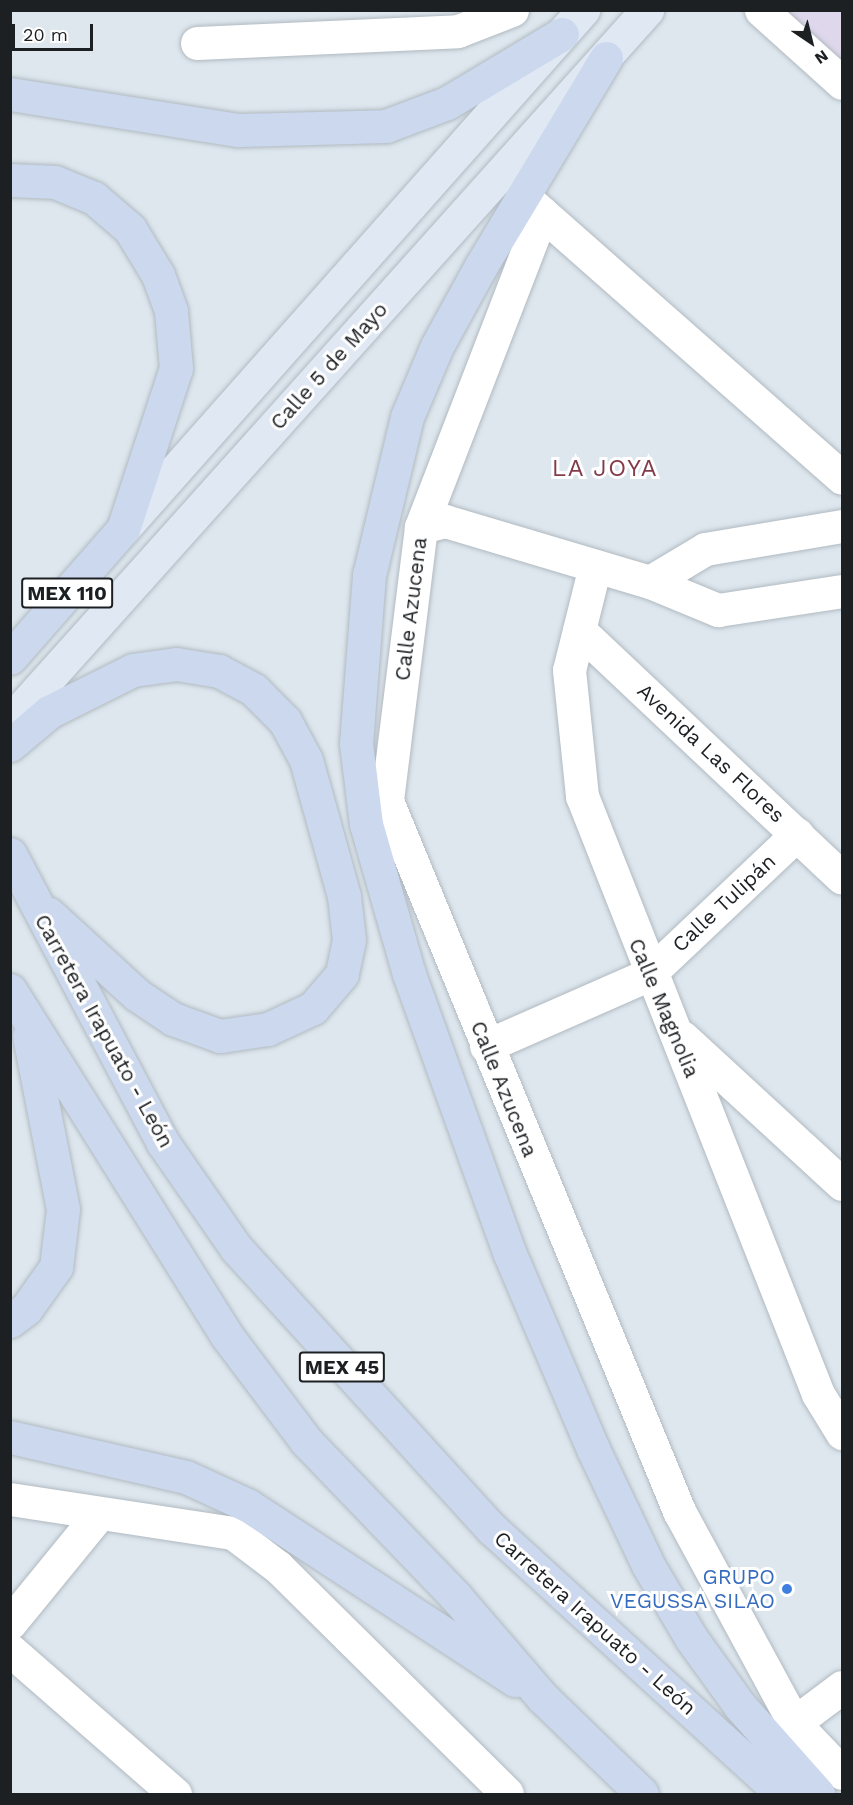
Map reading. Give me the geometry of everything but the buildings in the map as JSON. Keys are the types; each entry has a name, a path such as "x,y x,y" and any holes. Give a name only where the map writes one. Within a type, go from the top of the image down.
{"highway":[{"path":"10,94 238,130 386,126 447,103 562,34"},
{"path":"606,58 533,205 437,346 407,417 386,494 358,660 356,744 366,824 409,974 509,1252 598,1460 648,1565 691,1638 740,1706 818,1794"},
{"path":"10,180 55,182 94,198 130,230 158,275 171,311 176,368 123,529"},
{"name":"MEX 110","path":"10,658 123,529"},
{"path":"10,745 50,712 133,670 176,664 219,670 255,690 285,721 306,760 344,896 349,940 342,974 313,1008 268,1029 220,1036 173,1019 137,995 33,900"},
{"name":"Carretera Irapuato - León","path":"10,854 163,1143 236,1248 492,1528 782,1794"},
{"path":"10,1321 26,1309 56,1267 63,1209 18,1003"},
{"name":"MEX 45","path":"18,1003 234,1346 306,1441 456,1598 542,1697 642,1794"},
{"path":"10,1437 186,1477 249,1506 542,1697"}],"main road":[{"path":"123,529 583,10"},
{"name":"Calle 5 de Mayo","path":"10,721 647,10"}],"street":[{"path":"197,43 458,31 512,10"},
{"path":"761,10 843,83"},
{"path":"421,527 533,205 843,478"},
{"name":"Calle Azucena","path":"843,591 718,610 650,582 445,521 421,527 387,801 679,1511 794,1723 843,1773"},
{"path":"650,582 705,549 843,526"},
{"name":"Calle Magnolia","path":"595,566 569,670 582,796 648,975 676,1032 818,1394 843,1432"},
{"name":"Avenida Las Flores","path":"579,630 843,878"},
{"name":"Calle Tulipán","path":"486,1046 648,975 797,834"},
{"path":"676,1032 843,1184"},
{"path":"10,1499 233,1533 278,1567 507,1794"},
{"path":"10,1623 99,1514"},
{"path":"10,1650 164,1791"},
{"path":"794,1723 843,1687"}],"shaded area":[{"path":"781,11 842,11 842,64"}],"place":[{"name":"GRUPO VEGUSSA SILAO","path":"787,1589"}],"district":[{"name":"LA JOYA","path":"605,469"}]}
